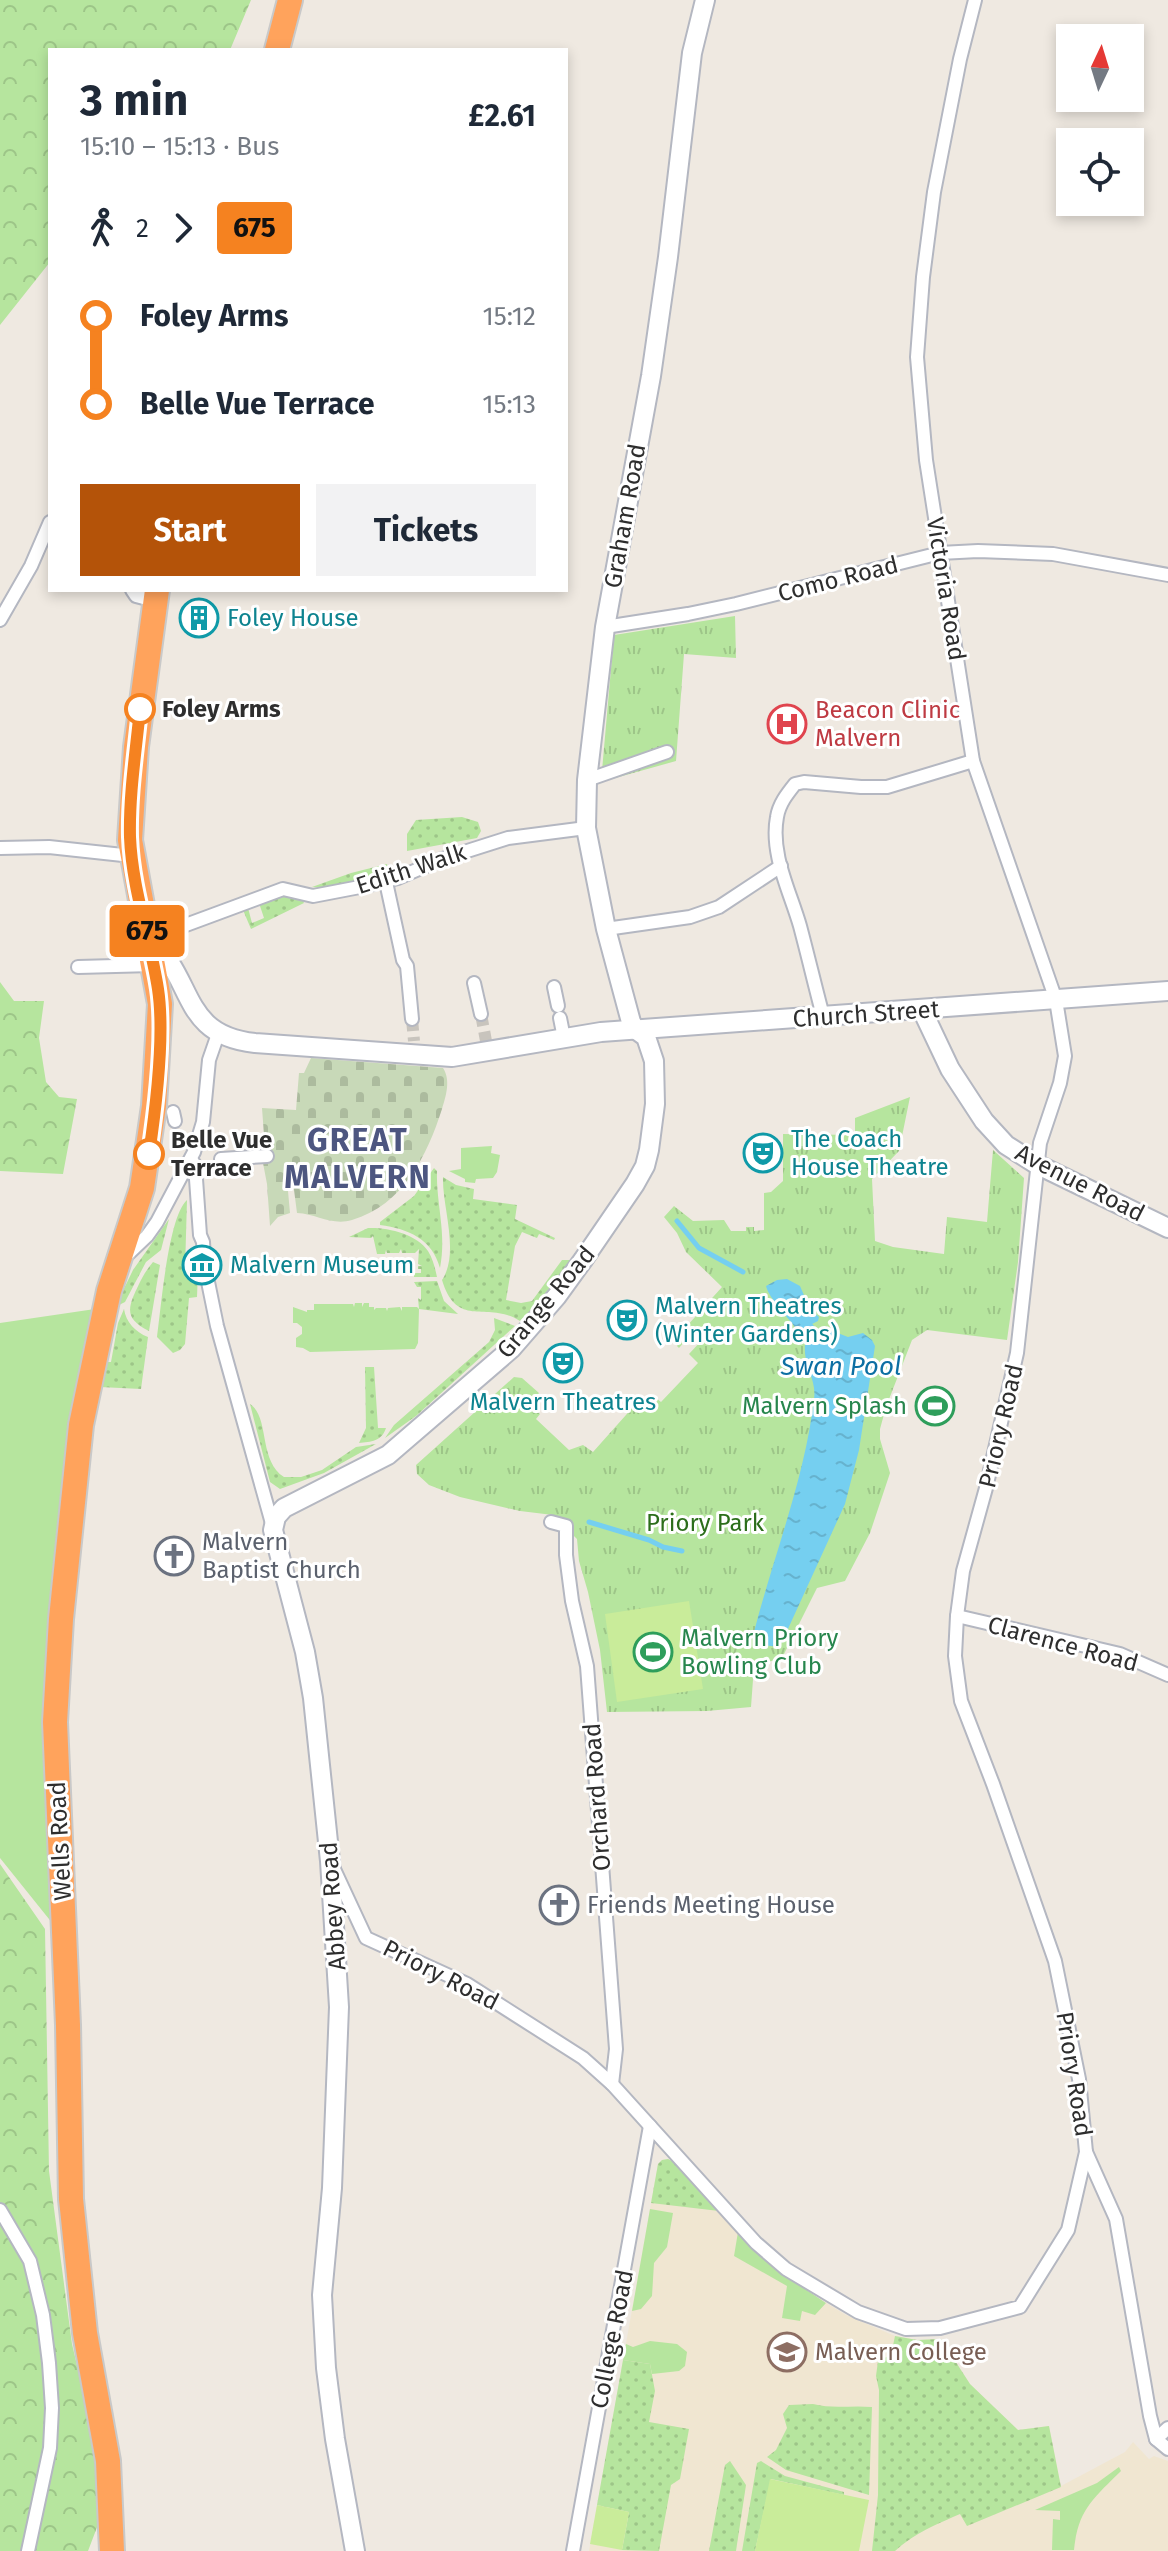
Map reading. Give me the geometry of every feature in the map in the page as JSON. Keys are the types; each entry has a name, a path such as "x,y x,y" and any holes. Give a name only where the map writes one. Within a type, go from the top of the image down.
{"highway":[{"path":"278,48 290,0"},
{"path":"117,1265 142,1188 152,1133 160,1021 153,965 132,856 131,812 156,595"},
{"name":"Wells Road","path":"110,2547 108,2461 85,2333 71,2199 68,2025 55,1722 61,1619 81,1425 103,1312 117,1265"}],"street":[{"name":"Graham Road","path":"635,1029 606,929 586,828 587,780 605,627 651,376 692,53 705,0"},
{"name":"Victoria Road","path":"975,0 934,192 917,357 926,460 973,761 1056,1000 1065,1056 1036,1164"},
{"path":"0,620 31,566 48,527"},
{"name":"Como Road","path":"605,627 736,604 940,553 1053,554 1168,575"},
{"path":"133,592 136,596 156,595"},
{"path":"587,780 667,752"},
{"path":"823,1016 781,866 776,835 781,804 795,784 887,787 973,761"},
{"name":"Edith Walk","path":"148,939 283,889 313,896 386,882 442,859 508,838 586,828"},
{"path":"0,848 49,847 132,856"},
{"path":"606,929 690,917 719,907 781,866"},
{"path":"386,882 403,960 407,966 412,1019"},
{"path":"148,939 163,952 196,1011 218,1034 209,1060 199,1142 191,1159 195,1165 204,1256"},
{"path":"78,967 153,965"},
{"path":"474,983 481,1014"},
{"path":"554,987 564,1038"},
{"name":"Church Street","path":"218,1034 227,1039 255,1043 413,1048 452,1057 487,1046 635,1029 1168,991"},
{"name":"Avenue Road","path":"922,1010 950,1069 984,1121 1006,1145 1036,1164 1168,1228"},
{"name":"Grange Road","path":"273,1530 276,1517 284,1508 388,1455 498,1361 527,1331 574,1272 645,1166 655,1104 654,1061 646,1037 635,1029"},
{"path":"184,1137 199,1142"},
{"path":"221,1159 267,1156"},
{"name":"Wells Road","path":"117,1265 139,1245 157,1222 191,1159"},
{"name":"Priory Road","path":"330,1861 366,1938 467,1984 583,2058 612,2084 747,2234 786,2269 858,2312 906,2329 940,2328 1020,2307 1068,2230 1086,2152 1079,2079 1055,1961 961,1701 955,1656 963,1571 980,1513 1017,1353 1028,1271 1036,1164"},
{"name":"Abbey Road","path":"206,1272 305,1652 313,1698 330,1861 339,2007 332,2188 322,2295 326,2368 335,2439 355,2551"},
{"name":"Orchard Road","path":"551,1522 566,1526 572,1601 587,1666 616,2049 612,2084"},
{"name":"Clarence Road","path":"957,1616 1120,1654 1168,1675"},
{"name":"College Road","path":"573,2551 650,2126"},
{"path":"1086,2152 1116,2219 1150,2416 1156,2439 1168,2449"},
{"path":"0,2210 30,2261 43,2315 49,2363 52,2408 50,2448 28,2551"},
{"path":"1156,2439 1168,2428"}],"shaded area":[{"name":"Malvern College","path":"668,2159 758,2252 795,2284 846,2315 895,2336 917,2340 941,2339 970,2384 1018,2430 1049,2426 1061,2486 1125,2452 1133,2442 1149,2459 1154,2456 1168,2461 1168,2551 589,2551 658,2164"}],"green space":[{"path":"0,0 251,0 231,48 48,48 48,265 0,325"},
{"path":"735,616 736,658 684,654 676,761 601,782 614,635"},
{"path":"462,817 478,822 481,831 477,838 407,851 407,834 416,820"},
{"path":"387,864 390,876 324,888 312,887 351,873"},
{"path":"291,895 301,897 304,903 251,929 243,910 248,908 252,923 264,918 259,903"},
{"path":"0,982 14,1001 44,1001 39,1038 46,1082 59,1097 77,1099 63,1174 0,1171"},
{"path":"311,1058 443,1068 447,1083 445,1099 420,1161 399,1191 385,1203 352,1220 331,1221 297,1213 293,1182 288,1191 290,1213 278,1217 270,1226 263,1163 262,1108 296,1110 299,1073 304,1073"},
{"name":"Priory Park","path":"910,1097 899,1151 872,1179 875,1241 893,1247 944,1254 947,1217 987,1222 993,1150 1024,1178 1018,1262 1007,1340 927,1330 912,1340 880,1429 890,1473 870,1533 845,1581 817,1588 782,1658 754,1666 751,1707 707,1711 607,1712 600,1650 579,1561 577,1539 553,1515 460,1497 429,1485 417,1474 416,1465 514,1377 522,1378 539,1393 530,1404 540,1414 536,1419 569,1450 583,1445 593,1452 642,1397 655,1397 661,1402 698,1363 689,1354 701,1341 692,1333 679,1348 677,1346 681,1341 677,1337 722,1287 686,1252 677,1233 664,1217 674,1206 693,1221 724,1220 731,1231 746,1231 746,1227 754,1227 754,1231 764,1230 764,1193 771,1192 783,1181 783,1134 855,1135 855,1118"},
{"path":"492,1146 491,1153 500,1155 493,1178 476,1179 475,1183 465,1182 465,1179 449,1171 461,1169 461,1148"},
{"path":"434,1168 437,1171 442,1231 440,1268 431,1250 418,1237 380,1225 414,1196"},
{"path":"443,1177 456,1185 474,1189 473,1199 517,1205 515,1219 555,1238 539,1234 537,1238 522,1232 515,1246 506,1300 521,1303 532,1301 562,1260 571,1260 520,1321 508,1315 465,1309 456,1305 448,1295 442,1280 450,1257"},
{"path":"187,1200 185,1270 198,1271 197,1297 189,1298 185,1344 173,1353 157,1337 170,1243 180,1210"},
{"path":"169,1219 161,1250 146,1262 125,1302 115,1307 133,1270"},
{"path":"368,1228 392,1230 417,1240 430,1254 437,1277 414,1277 414,1273 421,1273 418,1269 422,1266 418,1264 419,1249 415,1253 402,1253 401,1249 399,1253 387,1253 386,1250 385,1254 377,1254 373,1236 349,1237"},
{"path":"153,1262 160,1265 149,1331 135,1321 130,1306"},
{"path":"437,1281 444,1301 458,1314 419,1309 421,1287 414,1282"},
{"path":"355,1303 362,1303 362,1307 364,1303 369,1303 374,1310 386,1308 387,1311 388,1308 400,1307 402,1311 402,1307 417,1307 418,1343 415,1349 310,1352 296,1347 296,1338 302,1334 302,1327 293,1323 293,1307 307,1312 314,1310 314,1304 353,1304 354,1307"},
{"path":"95,1309 79,1400 53,1924 0,1858 0,1323"},
{"path":"124,1309 132,1326 148,1337 141,1389 100,1387 104,1362 111,1362 118,1323"},
{"path":"494,1318 515,1326 416,1416 385,1438 394,1425 489,1342 495,1330"},
{"path":"365,1367 374,1367 378,1428 386,1428 379,1438 359,1443 366,1428"},
{"path":"250,1404 260,1418 271,1460 284,1477 301,1477 322,1470 356,1447 376,1444 324,1473 280,1489 270,1482"},
{"name":"Malvern Priory Bowling Club","path":"689,1601 703,1689 617,1702 605,1614"},
{"path":"0,1864 45,1929 49,2171 72,2344 87,2408 104,2509 88,2551 0,2551"},
{"path":"668,2159 719,2211 651,2203 658,2164"},
{"path":"650,2209 673,2213 667,2247 654,2263 652,2296 641,2309 632,2311"},
{"path":"738,2232 780,2270 826,2303 815,2315 802,2311 800,2321 782,2318 787,2286 734,2256"},
{"path":"895,2336 917,2340 941,2339 970,2384 1018,2430 1049,2426 1061,2487 967,2526 960,2514 917,2534 895,2551 872,2551 878,2495 879,2390 876,2376 878,2361 891,2355"},
{"path":"650,2341 677,2344 687,2352 685,2366 679,2371 652,2374 650,2364 623,2360 626,2344 633,2347"},
{"path":"623,2360 650,2364 655,2391 649,2422 689,2429 680,2479 671,2485 659,2551 622,2550 629,2512 597,2505"},
{"path":"789,2405 872,2407 869,2495 786,2470 767,2457 776,2450 787,2428 783,2414"},
{"path":"730,2461 746,2485 736,2551 709,2551 725,2465"},
{"path":"761,2461 785,2476 844,2492 844,2495 771,2479 755,2551 742,2551 757,2463"},
{"path":"1119,2467 1121,2471 1095,2497 1084,2514 1074,2550 1052,2550 1053,2519 1060,2520 1060,2511 1035,2510 1097,2483"},
{"path":"770,2479 869,2500 859,2551 755,2551"},
{"path":"597,2505 629,2512 622,2550 590,2544"}],"water":[{"path":"787,1279 800,1286 810,1309 819,1317 818,1321 798,1331 775,1303 766,1286"},
{"name":"Swan Pool","path":"830,1330 848,1337 863,1333 875,1346 859,1450 845,1504 782,1642 778,1646 770,1646 760,1642 754,1632 810,1428 814,1392 805,1345 816,1335"}],"waterway":[{"path":"677,1221 699,1248 743,1272"},
{"path":"810,1325 818,1335"},
{"path":"589,1522 682,1551"}],"tunnel":[{"path":"481,1014 486,1041"},
{"path":"412,1019 414,1041"}],"bus line":[{"name":"675","path":"140,709 130,840 160,1004 149,1154"}],"place":[{"name":"Foley House","path":"199,618"},
{"name":"Foley Arms","path":"140,709"},
{"name":"Beacon Clinic Malvern","path":"787,724"},
{"name":"The Coach House Theatre","path":"763,1153"},
{"name":"Belle Vue Terrace","path":"149,1154"},
{"name":"Malvern Museum","path":"202,1265"},
{"name":"Malvern Theatres (Winter Gardens)","path":"627,1320"},
{"name":"Malvern Theatres","path":"563,1363"},
{"name":"Malvern Splash","path":"935,1406"},
{"name":"Malvern Baptist Church","path":"174,1556"},
{"name":"Malvern Priory Bowling Club","path":"653,1652"},
{"name":"Friends Meeting House","path":"559,1905"},
{"name":"Malvern College","path":"787,2352"}],"district":[{"name":"GREAT MALVERN","path":"358,1158"}]}
